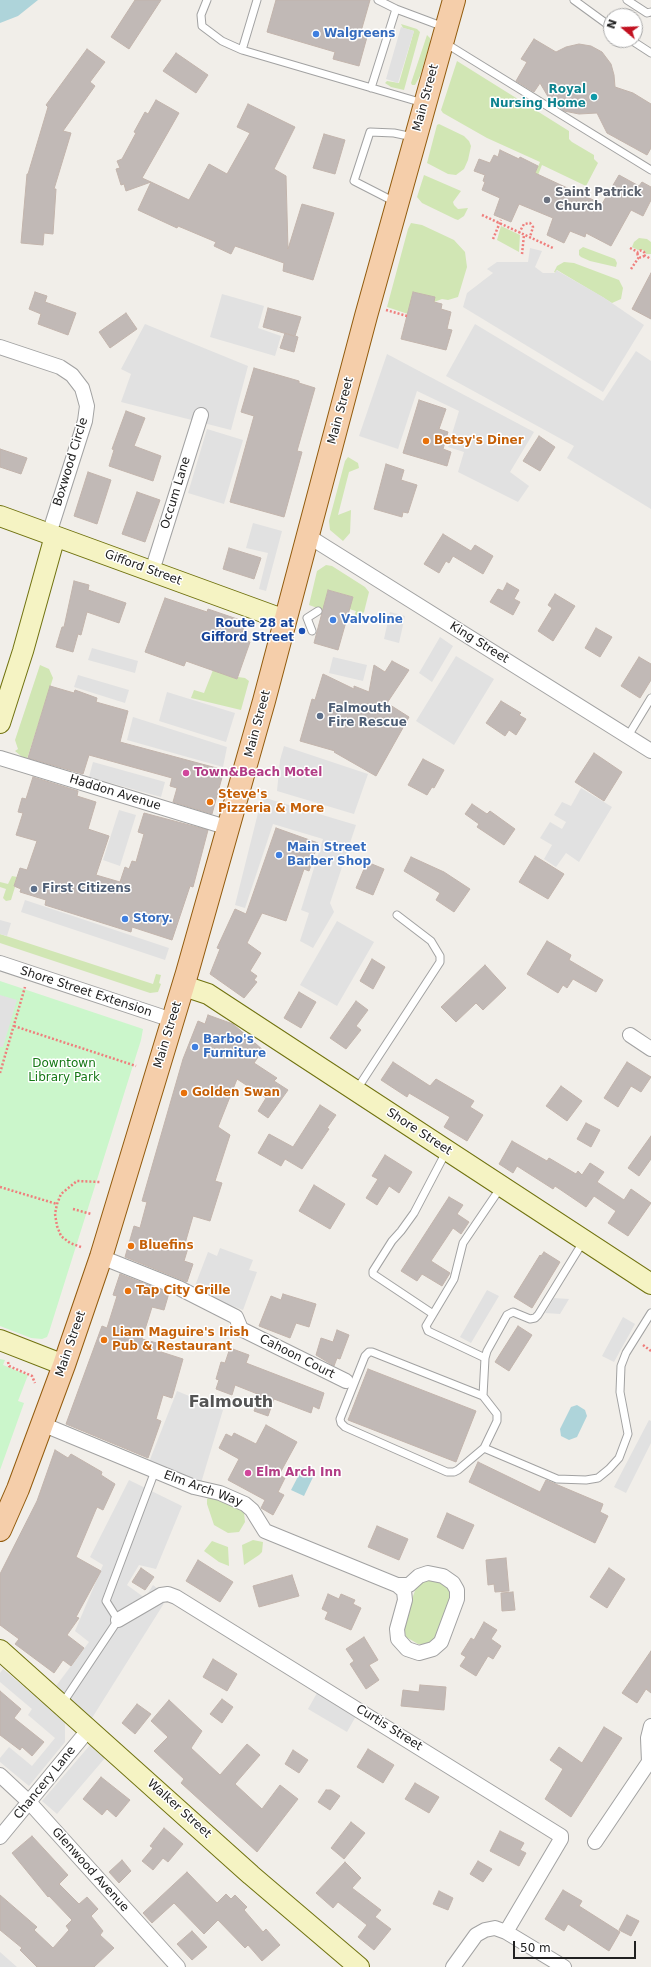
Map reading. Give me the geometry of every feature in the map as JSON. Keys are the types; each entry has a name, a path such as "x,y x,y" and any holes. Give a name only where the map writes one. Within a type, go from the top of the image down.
{"main road":[{"name":"Main Street","path":"0,1530 16,1494 64,1365 101,1257 172,1020 184,986 229,828 366,316 454,0"},
{"name":"Gifford Street","path":"0,516 285,620"},
{"path":"0,723 24,650 52,535"},
{"name":"Shore Street","path":"184,986 208,994 651,1284"},
{"path":"3,1348 64,1365"},
{"name":"Walker Street","path":"0,1650 251,1875 358,1967"}],"street":[{"name":"Boxwood Circle","path":"0,347 60,367 72,375 82,388 84,395 87,406 85,421 52,535"},
{"name":"Occum Lane","path":"152,571 201,415"},
{"name":"King Street","path":"308,536 651,751"},
{"name":"Haddon Avenue","path":"0,758 229,828"},
{"name":"Shore Street Extension","path":"0,964 172,1020"},
{"path":"630,1035 651,1049"},
{"name":"Cahoon Court","path":"101,1257 179,1288 236,1317 241,1329 346,1381"},
{"name":"Elm Arch Way","path":"42,1424 199,1489 220,1493 245,1504 252,1510 265,1531 396,1585"},
{"path":"428,1573 443,1576 453,1583 456,1590 457,1599 439,1646 427,1652 419,1653 407,1649 398,1639 396,1629 406,1600 404,1591 396,1585 409,1585 419,1576 428,1573"},
{"name":"Curtis Street","path":"118,1620 161,1595 168,1594 176,1597 561,1836 562,1839 506,1932"},
{"path":"595,1842 650,1762 648,1738 651,1726"},
{"name":"Chancery Lane","path":"0,1837 30,1803 89,1729"},
{"name":"Glenwood Avenue","path":"0,1775 30,1803 178,1967"},
{"path":"453,1967 471,1940 480,1932 495,1928 506,1932 564,1967"}],"lane":[{"path":"207,0 202,15 202,26 222,41 242,50 425,104"},
{"path":"242,50 256,0"},
{"path":"378,0 444,34 651,170"},
{"path":"574,0 603,21"},
{"path":"626,0 647,12 651,12"},
{"path":"371,88 396,10"},
{"path":"398,204 354,181 370,132 394,133 415,138"},
{"path":"312,631 307,618 318,611"},
{"path":"628,736 651,698"},
{"path":"356,1091 440,962 440,956 430,941 396,915"},
{"path":"433,1314 373,1274 373,1271 392,1241 402,1231 414,1213 446,1150"},
{"path":"485,1358 428,1331 426,1326 454,1279 464,1243 501,1187"},
{"path":"483,1396 485,1358 507,1314 513,1312 530,1319 535,1318 584,1240"},
{"path":"484,1448 557,1479 586,1480 598,1478 619,1458 628,1434 620,1392 622,1366 626,1353 651,1313"},
{"path":"369,1352 372,1352 483,1396 497,1414 497,1421 484,1448 454,1472 447,1472 345,1427 341,1423 340,1419 365,1356 369,1352"},
{"path":"61,1704 118,1620 106,1601 155,1471"}],"path":[{"path":"482,215 501,222 519,233 552,248"},
{"path":"493,238 501,222"},
{"path":"519,233 524,224 530,223 533,227 530,237"},
{"path":"522,254 524,235"},
{"path":"630,248 638,252 641,251 644,255 651,259"},
{"path":"638,252 639,257"},
{"path":"631,269 639,257 644,255"},
{"path":"384,309 407,316"},
{"path":"0,1073 1,1064 14,1026 29,973"},
{"path":"14,1026 136,1066"},
{"path":"80,1247 70,1243 62,1236 57,1226 55,1214 61,1194 77,1182 100,1182"},
{"path":"0,1187 58,1204"},
{"path":"72,1209 91,1214"},
{"path":"3,1348 9,1366 32,1376 35,1383"}],"green space":[{"path":"401,24 417,29 420,32 404,90 391,87 385,83 387,81 399,83 414,31 403,28"},
{"path":"427,35 430,38 430,43 420,76 415,85 412,85 411,83"},
{"path":"457,61 569,131 569,139 572,142 594,155 594,159 598,163 586,186 542,165 538,175 535,173 540,162 487,138 443,113 441,110"},
{"path":"439,124 464,136 469,141 471,146 468,160 464,169 456,175 448,174 427,163 437,125"},
{"path":"424,175 461,191 453,202 458,209 468,208 464,216 458,220 422,203 417,197"},
{"path":"411,223 422,225 454,240 465,252 467,267 458,297 448,300 442,299 434,302 434,297 413,292 408,314 387,307 408,229"},
{"path":"501,226 520,235 519,252 497,240"},
{"path":"639,238 647,239 651,242 651,254 646,254 643,250 638,250 632,247 634,242"},
{"path":"583,247 615,259 617,263 616,267 590,261 581,257 579,255 579,250"},
{"path":"564,262 574,263 619,280 623,288 621,299 612,303 557,270 556,273 554,272 557,266"},
{"path":"348,457 358,463 359,468 349,472 338,515 351,510 350,533 343,541 330,530 329,521 345,461"},
{"path":"326,565 332,566 365,587 369,592 364,612 360,616 354,616 356,611 349,609 353,597 328,590 323,610 309,605 317,571"},
{"path":"40,665 49,669 53,678 27,759 15,751 18,749 15,740"},
{"path":"213,670 237,679 238,677 245,678 249,681 241,710 191,698 194,690 204,693"},
{"path":"12,876 17,877 15,887 11,900 6,901 3,898 6,889 0,887 0,882 8,884"},
{"path":"0,934 153,984 156,974 161,975 159,983 161,984 158,992 150,993 0,943"},
{"name":"Downtown Library Park","path":"0,981 143,1029 141,1040 49,1332 47,1337 42,1339 31,1338 0,1326"},
{"path":"0,1359 5,1360 3,1365 28,1375 18,1401 24,1403 0,1470"},
{"path":"214,1496 241,1509 244,1513 245,1522 239,1532 228,1533 214,1525 207,1504 207,1499"},
{"path":"253,1540 263,1542 262,1552 244,1565 242,1545"},
{"path":"212,1541 228,1547 229,1566 219,1562 204,1551"},
{"path":"425,1579 445,1583 451,1593 437,1638 430,1644 418,1644 406,1637 403,1623 416,1588"}],"shaded area":[{"path":"401,27 414,31 398,83 386,79"},
{"path":"530,248 542,251 535,267 543,273 555,273 556,270 603,297 644,325 603,392 463,307 467,293 493,273 487,269 497,262 528,262"},
{"path":"222,294 264,306 258,328 281,336 275,356 210,337"},
{"path":"145,324 248,366 231,430 121,402 131,374 121,369"},
{"path":"475,324 603,401 636,351 651,361 651,509 567,458 574,446 446,376"},
{"path":"387,354 534,432 510,472 529,486 518,502 458,472 464,452 448,447 459,411 417,391 398,449 359,436"},
{"path":"207,429 243,440 224,504 188,493"},
{"path":"253,523 282,531 266,591 259,589 268,553 246,548"},
{"path":"390,612 405,616 399,643 384,639"},
{"path":"440,637 453,646 432,682 419,673"},
{"path":"92,648 138,661 135,673 88,660"},
{"path":"456,656 494,679 454,745 416,721"},
{"path":"333,657 367,665 363,681 329,673"},
{"path":"78,675 129,690 125,703 74,687"},
{"path":"167,692 235,713 226,742 159,721"},
{"path":"133,717 227,747 223,767 127,740"},
{"path":"284,746 368,774 354,814 277,791 280,760"},
{"path":"93,762 165,782 161,797 89,777"},
{"path":"581,788 612,807 579,862 566,853 556,867 544,859 552,845 540,838 550,822 562,829 566,822 554,815 562,802 571,806"},
{"path":"262,797 356,825 330,903 334,912 313,948 300,941 309,913 301,910 323,839 273,824 245,908 235,905"},
{"path":"119,810 136,815 120,866 103,860"},
{"path":"25,900 169,948 165,960 21,912"},
{"path":"0,920 11,923 7,936 0,934"},
{"path":"337,921 374,942 337,1006 300,985"},
{"path":"0,995 17,1000 3,1047 0,1047"},
{"path":"220,1248 253,1260 249,1270 257,1272 243,1310 193,1291 208,1252 217,1256"},
{"path":"487,1290 499,1296 471,1343 460,1337"},
{"path":"554,1298 569,1299 560,1314 545,1313"},
{"path":"623,1317 635,1324 614,1362 602,1356"},
{"path":"177,1391 223,1410 201,1483 149,1462"},
{"path":"649,1420 651,1421 651,1443 626,1493 614,1487"},
{"path":"129,1480 182,1506 156,1569 139,1565 127,1585 145,1598 153,1585 168,1597 92,1718 56,1686 89,1642 75,1631 103,1565 90,1557"},
{"path":"3,1669 65,1721 65,1742 29,1786 0,1762 0,1758 9,1747 32,1766 55,1738 28,1715 32,1709 0,1682 0,1673"},
{"path":"317,1693 356,1716 347,1732 308,1709"},
{"path":"90,1745 105,1758 57,1814 42,1801"},
{"path":"0,1952 17,1967 0,1967"}],"water":[{"path":"0,0 38,0 18,16 0,23"},
{"path":"577,1405 585,1410 587,1416 577,1437 569,1440 561,1436 560,1429 571,1407"},
{"path":"303,1467 315,1473 304,1496 291,1490"}],"building":[{"path":"135,0 161,0 129,49 111,37"},
{"name":"Walgreens","path":"276,0 370,0 360,35 367,37 359,66 333,59 335,52 267,32"},
{"name":"Royal Nursing Home","path":"534,39 556,52 566,47 579,44 591,46 602,52 611,64 615,87 633,93 651,104 651,148 647,155 607,133 597,113 579,114 564,111 550,100 540,83 534,92 516,81 527,62 521,59"},
{"path":"87,49 105,62 90,82 95,86 63,131 71,133 54,189 56,189 53,234 44,233 43,245 21,243 27,174 48,107 46,105"},
{"path":"176,53 208,75 196,93 163,71"},
{"path":"156,100 179,113 142,178 151,182 126,191 124,184 121,185 116,169 120,168 117,161 122,159 145,112 148,114"},
{"path":"248,104 295,127 274,169 286,176 288,249 302,204 334,213 313,280 283,271 284,263 235,246 231,254 214,246 216,242 178,226 177,228 138,210 151,182 189,200 209,164 227,174 250,133 237,127"},
{"path":"324,134 345,140 335,174 313,168"},
{"name":"Saint Patrick Church","path":"500,150 519,159 520,157 538,166 535,173 602,204 619,175 639,186 642,182 651,187 651,200 643,216 631,210 611,246 586,233 585,237 570,231 564,243 547,235 553,218 519,204 511,222 494,215 500,198 482,190 485,182 483,181 485,175 474,171 479,159 490,163 494,155 498,157"},
{"path":"651,273 651,319 632,309"},
{"path":"35,292 47,296 45,302 76,313 68,335 38,324 41,314 29,309"},
{"path":"413,292 435,297 434,302 442,304 441,309 451,312 447,329 452,330 446,350 401,339"},
{"path":"268,308 301,317 295,336 298,337 294,352 280,348 285,333 263,327"},
{"path":"126,313 137,329 110,348 99,332"},
{"path":"254,368 299,381 299,383 315,388 297,451 302,452 284,517 230,502 254,416 241,412"},
{"name":"Betsy's Diner","path":"419,400 446,409 439,429 448,432 443,449 451,452 447,466 403,453"},
{"path":"126,411 145,418 134,446 161,456 153,481 109,466 114,450 112,449"},
{"path":"539,436 555,447 540,471 523,461"},
{"path":"0,449 27,458 21,474 0,467"},
{"path":"386,464 404,470 401,480 417,485 408,513 403,512 402,517 374,509"},
{"path":"88,472 111,480 97,524 74,516"},
{"path":"137,492 160,500 145,542 122,534"},
{"path":"443,534 471,551 475,545 493,556 483,574 453,556 449,563 446,561 439,573 424,564"},
{"path":"229,548 261,558 254,579 223,569"},
{"path":"74,581 89,585 88,590 126,603 119,623 87,612 81,635 78,634 73,652 56,647 62,627 64,627"},
{"path":"507,583 519,590 514,599 520,602 513,615 490,602 498,589 503,591"},
{"name":"Valvoline","path":"328,590 353,597 338,650 314,643"},
{"path":"555,594 575,606 553,641 538,631 552,608 548,605"},
{"path":"165,598 207,612 208,609 246,622 240,638 250,642 237,679 186,661 184,666 145,652"},
{"path":"596,628 612,637 600,657 585,648"},
{"path":"639,657 651,664 651,680 640,698 621,686"},
{"path":"392,661 409,670 387,703 409,717 376,776 334,752 335,751 300,741 312,699 315,700 323,674 354,689 354,686 369,692 374,665 385,672"},
{"path":"50,686 74,693 75,690 97,698 96,702 128,711 120,742 224,770 212,814 173,802 177,788 170,786 172,778 89,755 83,774 28,758"},
{"path":"501,701 521,713 519,715 526,719 516,735 509,730 505,736 486,723"},
{"path":"594,753 622,772 604,801 575,782"},
{"path":"423,759 444,770 434,788 432,787 427,795 408,785"},
{"path":"33,777 78,791 77,796 96,802 88,829 109,836 96,875 120,882 125,867 129,869 132,861 136,862 144,834 138,832 144,813 208,830 193,887 190,886 172,940 132,927 131,932 45,905 46,900 20,892 21,889 14,886 20,868 27,870 37,841 16,835 23,813 18,812 22,798 26,799"},
{"path":"472,804 487,814 490,811 515,829 504,845 477,827 479,824 465,814"},
{"path":"276,828 318,843 309,871 304,869 286,921 262,913 247,943 261,953 250,971 257,976 254,980 257,982 244,998 210,974 220,949 217,948 235,909 246,914"},
{"path":"535,856 564,874 548,899 519,882"},
{"path":"411,857 444,872 470,889 454,912 436,900 440,893 404,871"},
{"path":"367,862 384,869 373,895 356,888"},
{"path":"547,941 571,955 569,960 603,980 596,992 573,979 567,988 563,985 558,993 527,974"},
{"path":"372,959 385,967 373,989 360,981"},
{"path":"485,965 506,988 483,1010 476,1003 456,1022 441,1007"},
{"path":"299,992 316,1002 301,1028 284,1018"},
{"path":"356,1001 368,1010 356,1026 361,1030 346,1049 330,1038"},
{"path":"208,1015 233,1024 263,1050 254,1063 277,1078 274,1081 288,1090 268,1118 258,1111 266,1098 237,1079 218,1127 230,1135 215,1181 222,1183 210,1221 193,1216 184,1247 188,1248 184,1261 193,1264 187,1282 125,1257 134,1226 140,1228 147,1202 142,1201 183,1059 198,1021 205,1024"},
{"path":"393,1062 430,1086 436,1079 474,1101 470,1107 483,1115 467,1141 444,1127 450,1117 409,1093 407,1097 381,1080"},
{"path":"627,1062 651,1077 641,1092 631,1086 618,1107 604,1098"},
{"path":"561,1086 582,1101 567,1121 546,1106"},
{"path":"320,1105 336,1115 327,1128 329,1129 302,1169 285,1159 281,1166 258,1153 269,1134 293,1147"},
{"path":"586,1123 600,1130 591,1147 577,1139"},
{"path":"651,1136 651,1159 639,1176 628,1168"},
{"path":"512,1141 547,1161 549,1158 576,1174 578,1171 582,1175 590,1163 604,1172 597,1182 624,1200 631,1189 651,1203 628,1236 608,1223 616,1211 594,1196 586,1207 555,1186 553,1189 517,1166 513,1173 499,1164"},
{"path":"385,1155 412,1172 399,1193 389,1186 377,1205 366,1198 378,1179 372,1176"},
{"path":"314,1185 345,1204 330,1229 299,1211"},
{"path":"449,1197 463,1205 457,1214 469,1222 461,1234 453,1228 431,1261 450,1273 442,1286 422,1274 417,1281 401,1271"},
{"path":"544,1252 560,1262 532,1308 514,1297 540,1255 541,1256"},
{"path":"120,1274 169,1293 164,1310 152,1307 142,1339 157,1343 155,1350 183,1359 172,1398 163,1395 156,1419 161,1421 148,1458 66,1424 102,1326 107,1328 117,1296 113,1295"},
{"path":"283,1294 316,1304 309,1327 296,1323 290,1338 259,1326 271,1296 281,1300"},
{"path":"518,1326 532,1335 509,1371 495,1362"},
{"path":"337,1330 349,1335 340,1359 337,1358 334,1366 316,1355 321,1338 333,1342"},
{"path":"230,1348 249,1355 246,1363 324,1393 319,1409 313,1406 311,1413 274,1399 268,1416 254,1411 260,1395 235,1385 232,1395 216,1389 219,1380 216,1379 221,1362 225,1363"},
{"path":"368,1369 476,1411 456,1462 348,1420"},
{"path":"266,1425 297,1442 279,1475 285,1478 278,1492 284,1495 273,1515 261,1508 265,1500 228,1480 239,1459 219,1448 226,1434 232,1437 234,1433 256,1444"},
{"path":"55,1450 68,1458 71,1454 102,1472 101,1475 115,1484 103,1510 97,1507 76,1557 101,1571 76,1617 79,1618 67,1635 84,1648 71,1666 63,1660 54,1673 15,1644 19,1639 0,1625 0,1574 37,1501"},
{"path":"478,1462 540,1492 546,1480 603,1504 600,1512 608,1516 595,1543 469,1482"},
{"path":"447,1513 474,1525 463,1549 437,1537"},
{"path":"377,1526 408,1539 399,1560 368,1547"},
{"path":"506,1558 509,1591 495,1592 494,1584 488,1585 486,1560"},
{"path":"198,1560 233,1582 220,1602 186,1581"},
{"path":"141,1568 154,1577 145,1590 132,1582"},
{"path":"609,1568 625,1579 607,1608 590,1597"},
{"path":"292,1575 299,1596 259,1607 253,1586"},
{"path":"513,1592 515,1610 502,1611 501,1593"},
{"path":"328,1594 339,1599 341,1594 355,1600 353,1604 361,1608 351,1630 325,1619 328,1612 322,1609"},
{"path":"484,1622 497,1630 491,1639 501,1646 493,1659 488,1656 476,1676 460,1666 466,1657 461,1654 471,1638 474,1640"},
{"path":"364,1637 378,1660 369,1665 379,1680 366,1689 350,1664 354,1661 346,1649"},
{"path":"651,1651 651,1693 646,1689 637,1703 622,1693"},
{"path":"213,1659 237,1674 227,1691 203,1677"},
{"path":"420,1685 446,1687 444,1710 401,1706 403,1690 419,1692"},
{"path":"0,1691 21,1709 14,1718 44,1742 32,1756 22,1747 20,1750 0,1735"},
{"path":"222,1699 233,1707 222,1723 210,1714"},
{"path":"169,1700 202,1731 191,1748 220,1775 247,1744 260,1755 235,1784 262,1809 280,1785 298,1799 257,1852 181,1783 184,1779 154,1751 168,1737 151,1721"},
{"path":"137,1704 151,1714 135,1734 122,1723"},
{"path":"604,1727 622,1738 571,1817 545,1799 563,1769 550,1760 559,1747 582,1763"},
{"path":"368,1749 394,1765 383,1783 357,1767"},
{"path":"293,1750 308,1760 299,1773 285,1764"},
{"path":"101,1777 130,1800 116,1817 107,1809 102,1815 83,1799"},
{"path":"415,1783 439,1797 429,1813 405,1799"},
{"path":"326,1790 331,1790 340,1796 330,1810 318,1802"},
{"path":"351,1822 365,1833 344,1859 331,1848"},
{"path":"164,1828 183,1844 168,1862 163,1858 153,1870 142,1861 153,1848 150,1846"},
{"path":"500,1831 524,1843 520,1850 526,1853 519,1866 490,1851"},
{"path":"32,1836 68,1875 59,1884 79,1904 87,1897 98,1909 91,1916 103,1931 100,1935 114,1948 94,1967 37,1967 20,1950 22,1948 0,1930 0,1895 37,1927 34,1930 53,1948 69,1930 66,1926 72,1920 49,1896 48,1897 12,1853"},
{"path":"122,1860 131,1871 119,1883 109,1872"},
{"path":"478,1861 492,1869 483,1882 470,1874"},
{"path":"345,1862 361,1878 352,1888 381,1910 375,1917 391,1929 374,1950 358,1937 367,1925 338,1902 333,1908 316,1893"},
{"path":"187,1872 217,1903 226,1894 231,1899 235,1895 247,1907 244,1910 263,1932 266,1929 280,1945 262,1961 248,1945 245,1948 218,1920 204,1934 174,1903 152,1923 143,1913"},
{"path":"563,1890 582,1901 579,1906 620,1932 609,1951 568,1924 564,1931 545,1919"},
{"path":"439,1891 453,1898 448,1910 433,1904"},
{"path":"627,1915 639,1921 631,1936 619,1930"},
{"path":"192,1931 207,1947 192,1960 177,1944"}],"place":[{"name":"Walgreens","path":"316,34"},
{"name":"Royal Nursing Home","path":"594,97"},
{"name":"Saint Patrick Church","path":"547,200"},
{"name":"Betsy's Diner","path":"426,441"},
{"name":"Valvoline","path":"333,620"},
{"name":"Route 28 at Gifford Street","path":"302,631"},
{"name":"Falmouth Fire Rescue","path":"320,716"},
{"name":"Town&Beach Motel","path":"186,773"},
{"name":"Steve's Pizzeria & More","path":"210,802"},
{"name":"Main Street Barber Shop","path":"279,855"},
{"name":"First Citizens","path":"34,889"},
{"name":"Story.","path":"125,919"},
{"name":"Barbo's Furniture","path":"195,1047"},
{"name":"Golden Swan","path":"184,1093"},
{"name":"Bluefins","path":"131,1246"},
{"name":"Tap City Grille","path":"128,1291"},
{"name":"Liam Maguire's Irish Pub & Restaurant","path":"104,1340"},
{"name":"Elm Arch Inn","path":"248,1473"}],"district":[{"name":"Falmouth","path":"231,1403"}]}
